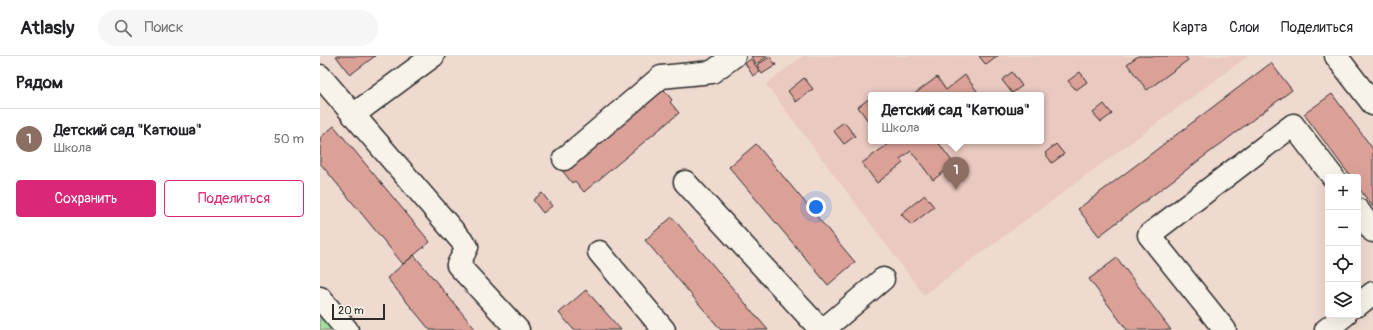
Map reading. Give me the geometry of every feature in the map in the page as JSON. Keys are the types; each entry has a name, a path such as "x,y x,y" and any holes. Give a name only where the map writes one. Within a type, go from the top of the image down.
{"street":[{"path":"353,115 433,56"},
{"path":"564,159 661,77 712,72 734,56"},
{"path":"1336,56 1373,104"},
{"path":"320,76 467,248 458,265 518,330"},
{"path":"1225,330 1149,236 1293,125 1331,174"},
{"path":"686,182 822,330 883,278"},
{"path":"1361,214 1373,231"},
{"path":"599,252 664,330"},
{"path":"1361,303 1373,293"},
{"path":"320,298 347,330"},
{"path":"1326,330 1341,318"}],"shaded area":[{"path":"803,56 1248,56 924,295 766,84"}],"green space":[{"path":"320,316 332,330 320,330"}],"building":[{"path":"336,56 375,56 350,75"},
{"path":"751,56 768,56 756,64"},
{"path":"979,56 998,56 986,65"},
{"path":"1138,56 1185,56 1188,60 1147,90 1127,64"},
{"path":"770,57 776,65 762,74 757,65"},
{"path":"751,59 760,72 753,76 745,63"},
{"path":"1271,63 1292,90 1099,236 1078,209"},
{"path":"1012,72 1022,86 1011,92 1002,80"},
{"path":"1080,72 1087,82 1076,90 1068,81"},
{"path":"965,75 978,92 917,92 937,77 946,90"},
{"path":"804,78 813,89 796,102 788,91"},
{"path":"661,86 672,100 670,102 679,113 584,192 575,181 572,183 561,169"},
{"path":"1332,94 1373,149 1373,207 1361,191 1361,174 1349,174 1304,114"},
{"path":"868,99 868,121 858,107"},
{"path":"1104,104 1112,114 1101,122 1093,113"},
{"path":"844,122 855,136 844,144 833,130"},
{"path":"334,126 430,242 403,264 320,163 320,138"},
{"path":"756,144 855,262 828,285 729,167"},
{"path":"888,144 939,144 954,164 933,180 911,151 900,159 903,163 877,183 862,163"},
{"path":"1056,144 1064,154 1052,163 1045,153"},
{"path":"542,193 552,206 543,213 533,200"},
{"path":"925,195 934,207 911,225 901,214"},
{"path":"672,217 768,330 721,330 645,240"},
{"path":"414,255 476,330 430,330 387,278"},
{"path":"1117,258 1171,330 1127,330 1089,279"},
{"path":"586,290 621,330 574,330 559,313"}],"place":[{"name":"Детский сад \"Катюша\"","path":"956,190"}]}
